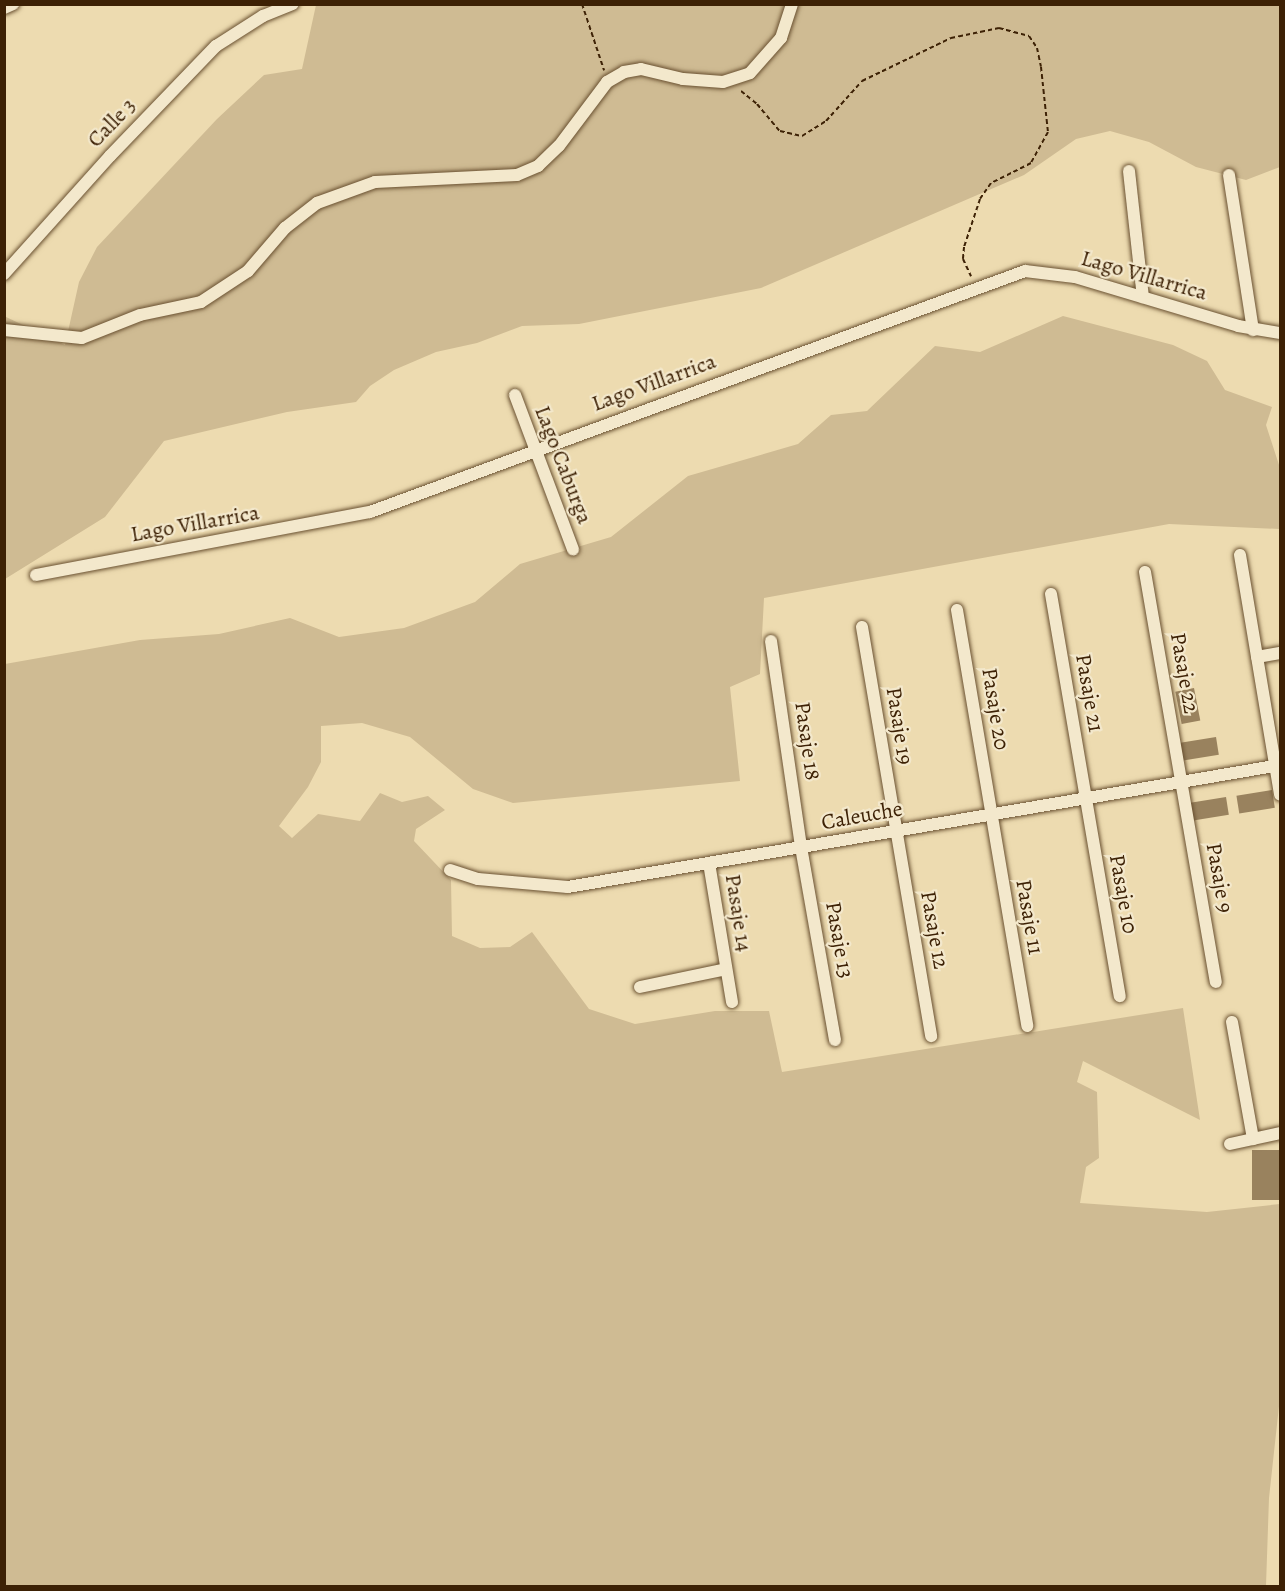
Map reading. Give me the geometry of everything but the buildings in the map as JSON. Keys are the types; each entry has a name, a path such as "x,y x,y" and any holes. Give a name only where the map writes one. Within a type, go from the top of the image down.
{"street":[{"path":"4,8 13,4"},
{"name":"Calle 3","path":"4,274 110,156 216,46 263,16 293,4"},
{"path":"4,330 82,338 140,315 201,302 249,271 285,228 317,203 375,182 518,175 538,166 559,146 607,82 641,69 683,79 723,82 750,73 766,60 782,38 792,4"},
{"path":"1129,171 1143,297"},
{"path":"1229,175 1253,330"},
{"name":"Lago Villarrica","path":"36,575 340,520 1011,274 1037,270 1143,297 1253,330 1281,333"},
{"name":"Lago Caburga","path":"515,395 573,549"},
{"path":"1240,555 1278,766 1281,795"},
{"name":"Pasaje 22","path":"1144,572 1181,782"},
{"name":"Pasaje 21","path":"1051,594 1085,799"},
{"name":"Pasaje 20","path":"957,610 991,815"},
{"name":"Pasaje 19","path":"862,627 895,831"},
{"name":"Pasaje 18","path":"771,641 801,847"},
{"path":"1257,657 1281,652"},
{"name":"Caleuche","path":"450,870 478,879 567,887 1278,766"},
{"name":"Pasaje 9","path":"1181,782 1216,982"},
{"name":"Pasaje 10","path":"1085,799 1120,996"},
{"name":"Pasaje 11","path":"991,815 1027,1026"},
{"name":"Pasaje 12","path":"895,831 931,1036"},
{"name":"Pasaje 13","path":"801,847 835,1040"},
{"name":"Pasaje 14","path":"709,863 732,1002"},
{"name":"Pasaje 14","path":"640,987 726,969"},
{"path":"1232,1022 1253,1139"},
{"path":"1230,1144 1281,1133"}],"path":[{"path":"582,4 607,82"},
{"path":"723,82 748,95 780,131 802,136 826,121 862,81 951,38 999,28 1029,36 1037,48 1041,68 1048,132 1031,163 991,183 980,199 970,224 963,259 977,286"}],"shaded area":[{"path":"316,5 1280,5 1280,167 1246,180 1196,167 1149,142 1110,131 1076,139 1024,175 761,288 579,324 522,326 477,343 436,352 394,370 370,386 356,402 287,412 164,441 105,517 5,579 4,316 65,345 79,282 97,247 217,119 264,75 302,69"},
{"path":"1063,316 1173,345 1207,361 1225,390 1272,407 1266,425 1280,468 1280,529 1169,524 764,598 760,674 730,687 740,781 513,803 473,789 410,737 362,723 321,726 321,762 308,787 279,826 292,838 318,814 360,821 380,793 402,802 428,796 445,810 416,829 414,841 451,880 452,936 480,948 510,947 532,932 589,1009 635,1024 715,1011 769,1011 782,1072 1183,1008 1200,1120 1083,1061 1077,1082 1097,1092 1099,1158 1086,1167 1080,1203 1207,1212 1280,1204 1280,1397 1269,1498 1266,1586 5,1586 5,664 140,640 219,634 290,618 339,637 404,628 475,602 520,564 611,537 688,476 798,444 831,415 867,411 935,346 980,352"}]}
